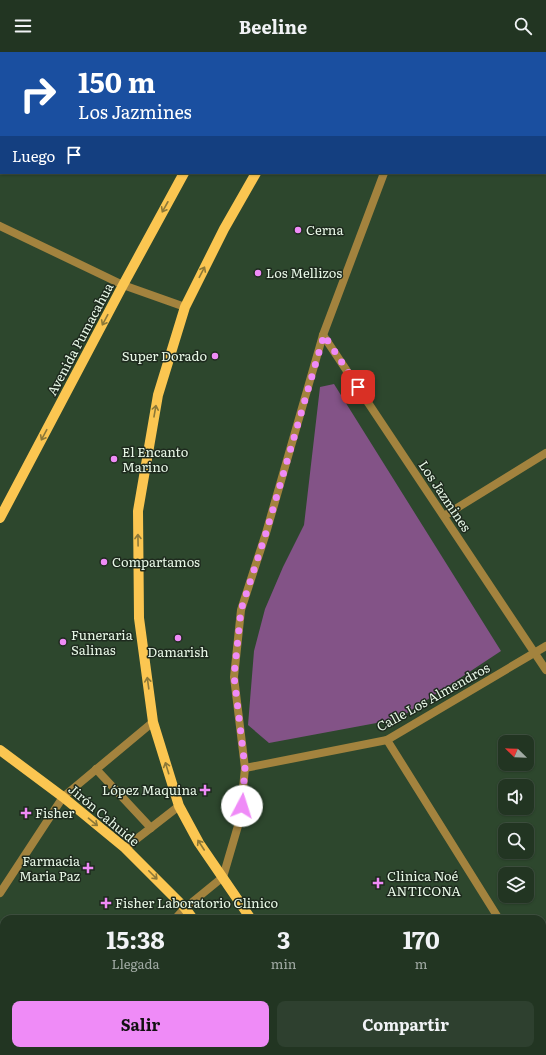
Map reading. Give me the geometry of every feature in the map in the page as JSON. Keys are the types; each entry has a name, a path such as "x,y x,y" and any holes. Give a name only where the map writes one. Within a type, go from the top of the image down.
{"main road":[{"name":"Avenida Pumacahua","path":"0,518 183,174"},
{"path":"248,915 199,843 179,806 153,722 139,618 138,510 158,395 185,307 224,229 255,174"},
{"name":"Jirón Cahuide","path":"0,750 63,797 125,848 185,908 190,915"}],"street":[{"path":"179,915 223,877 240,819 245,768 234,676 241,610 266,533 324,335 384,174"},
{"path":"0,226 123,285 185,307"},
{"name":"Los Jazmines","path":"324,335 546,670"},
{"path":"444,516 546,453"},
{"name":"Calle Los Almendros","path":"245,768 387,740 546,646"},
{"path":"0,893 63,797 153,722"},
{"path":"387,740 496,915"},
{"path":"96,769 151,828"},
{"path":"125,848 179,806"}],"shaded area":[{"path":"334,384 501,651 398,719 269,743 248,725 254,651 265,609 283,567 304,525 320,387"}],"place":[{"name":"Cerna","path":"298,230"},
{"name":"Los Mellizos","path":"258,273"},
{"name":"Super Dorado","path":"215,356"},
{"name":"El Encanto Marino","path":"114,459"},
{"name":"Compartamos","path":"104,562"},
{"name":"Damarish","path":"178,638"},
{"name":"Funeraria Salinas","path":"63,642"},
{"name":"López Maquina","path":"205,790"},
{"name":"Fisher","path":"26,813"},
{"name":"Farmacia Maria Paz","path":"88,868"},
{"name":"Clinica Noé ANTICONA","path":"378,883"},
{"name":"Fisher Laboratorio Clinico","path":"106,903"}],"route":[{"path":"242,806 245,768 234,676 241,610 266,533 324,335 358,387"}]}
